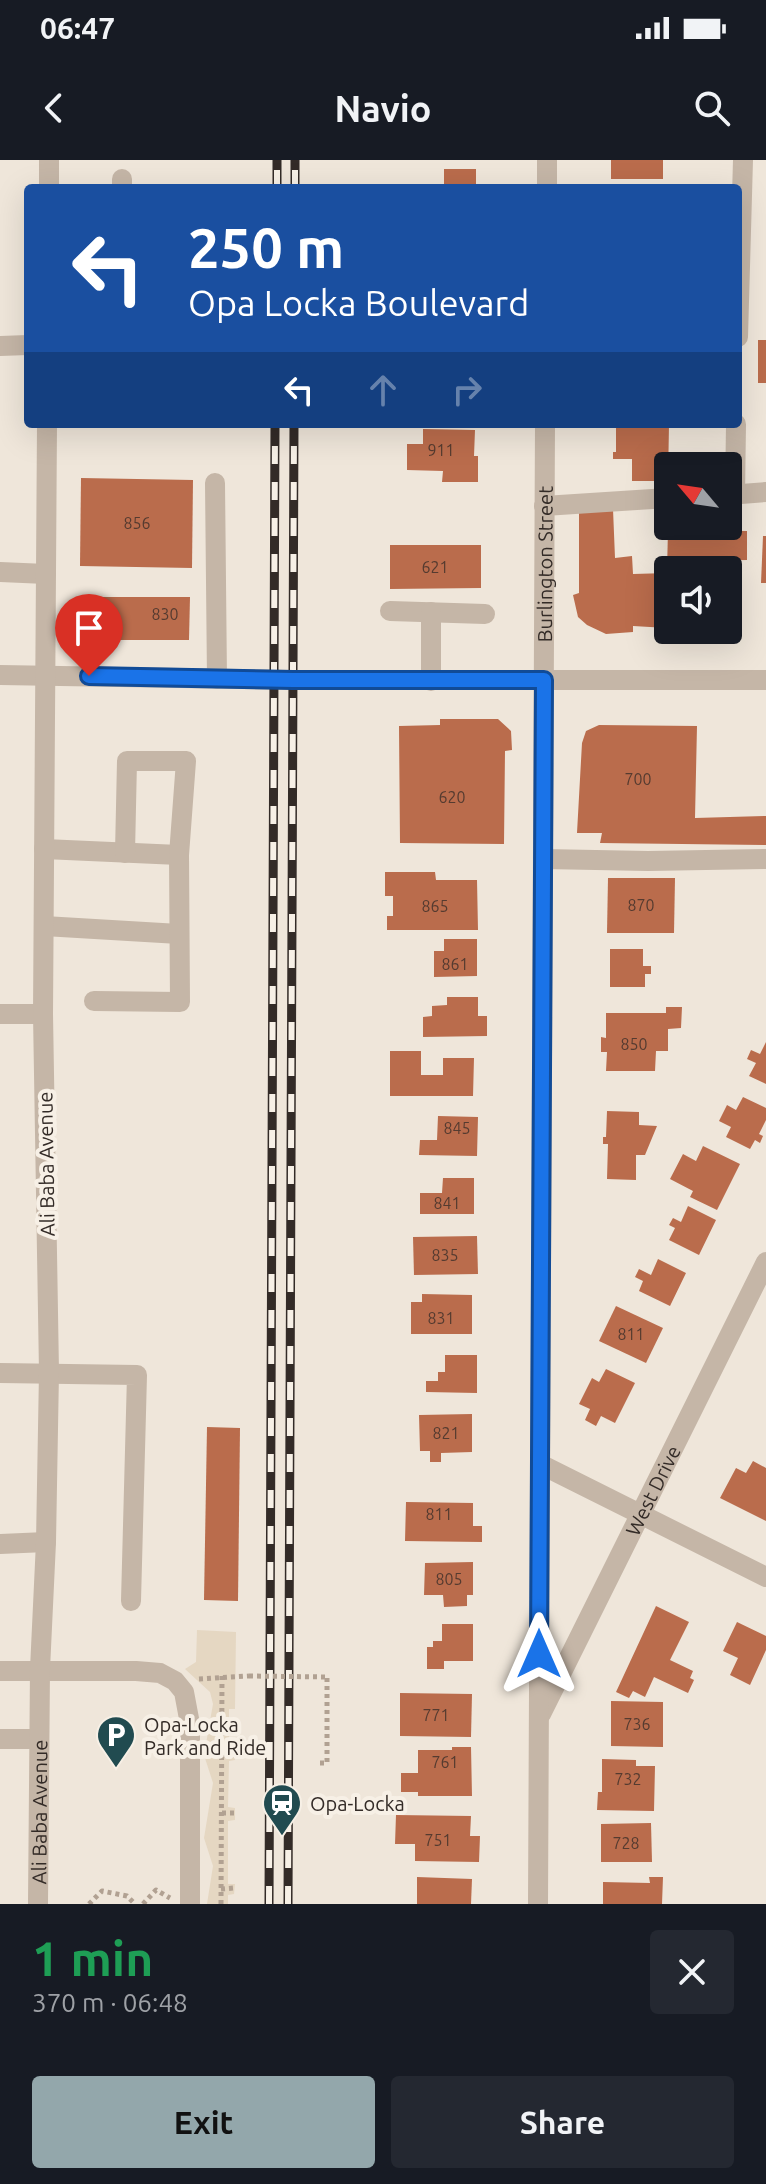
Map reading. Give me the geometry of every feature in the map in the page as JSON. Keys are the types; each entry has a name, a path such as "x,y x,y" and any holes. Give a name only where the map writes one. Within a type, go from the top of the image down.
{"street":[{"path":"49,160 49,184"},
{"path":"547,160 547,184"},
{"path":"742,195 743,160"},
{"path":"0,346 24,345"},
{"name":"Ali Baba Avenue","path":"38,1904 40,1669 49,1372 43,1014 47,428"},
{"name":"Burlington Street","path":"538,1904 545,428"},
{"path":"734,452 736,428"},
{"path":"215,483 217,679"},
{"path":"742,494 766,492"},
{"path":"544,506 654,499"},
{"path":"0,572 46,574"},
{"path":"390,611 485,614"},
{"path":"431,612 431,681"},
{"path":"0,675 431,681 766,680"},
{"path":"94,1001 180,1002 179,855 186,761 127,761 125,853"},
{"path":"44,849 179,855"},
{"path":"543,859 766,859"},
{"path":"44,926 179,934"},
{"path":"0,1014 43,1014"},
{"name":"West Drive","path":"539,1717 766,1262"},
{"path":"0,1373 137,1375 131,1601"},
{"path":"540,1464 766,1577"},
{"path":"0,1544 46,1542"},
{"path":"0,1671 40,1669 160,1673 175,1681 184,1692 190,1724 190,1904"},
{"path":"0,1739 39,1739"}],"path":[{"path":"184,1692 197,1679 222,1676 327,1677 327,1763 320,1763"},
{"path":"221,1904 222,1676"},
{"path":"222,1755 235,1755"},
{"path":"222,1813 235,1813"},
{"path":"221,1889 234,1888"},
{"path":"143,1904 156,1890 178,1904"},
{"path":"89,1904 102,1891 127,1896 135,1904"}],"shaded area":[{"path":"197,1630 236,1632 235,1709 229,1709 229,1750 235,1751 235,1760 229,1761 228,1807 235,1808 235,1820 228,1821 228,1884 235,1884 234,1894 228,1895 228,1904 207,1904 213,1866 204,1838 213,1783 204,1755 213,1704 210,1692 185,1669 196,1662"}],"building":[{"path":"611,160 663,160 663,179 611,179"},
{"path":"444,169 476,169 476,184 444,184"},
{"path":"758,340 766,340 766,383 758,383"},
{"path":"616,428 669,428 669,452 654,452 654,481 632,481 632,459 613,459 613,452 616,452"},
{"path":"423,429 475,430 474,456 478,456 478,482 442,482 443,471 407,470 407,444 423,444"},
{"path":"81,478 193,480 192,568 80,566"},
{"path":"613,509 615,558 632,556 633,574 654,573 654,627 633,626 633,632 606,634 578,617 573,595 579,593 579,510"},
{"path":"742,531 747,531 747,560 742,560 742,556 667,556 668,540 742,540"},
{"path":"763,536 766,536 766,583 761,583"},
{"path":"390,545 481,545 481,588 390,589"},
{"path":"99,597 190,597 189,640 99,640"},
{"path":"440,719 498,719 511,731 512,750 505,751 504,844 400,843 399,726 440,725"},
{"path":"599,725 697,726 695,818 766,816 766,845 600,843 602,833 577,833 582,743 586,731"},
{"path":"385,872 435,872 436,880 477,880 478,930 387,930 387,916 393,916 393,896 385,896"},
{"path":"608,878 675,878 674,933 607,933"},
{"path":"444,939 477,939 477,976 434,977 434,951 444,951"},
{"path":"610,949 643,949 643,966 651,966 651,974 645,974 645,987 610,987"},
{"path":"447,997 478,997 478,1016 487,1016 487,1036 423,1037 423,1017 432,1016 432,1006 447,1005"},
{"path":"666,1007 682,1007 681,1028 668,1029 668,1051 656,1051 655,1071 606,1071 607,1052 601,1052 601,1037 606,1038 606,1013 666,1013"},
{"path":"766,1042 766,1084 749,1076 756,1063 747,1059 751,1050 760,1054"},
{"path":"390,1051 421,1051 421,1075 443,1075 443,1058 474,1058 473,1096 390,1096"},
{"path":"743,1097 766,1108 766,1120 759,1134 763,1136 760,1143 755,1140 750,1149 726,1137 731,1127 719,1121 727,1105 736,1110"},
{"path":"607,1111 639,1112 639,1125 657,1126 645,1155 636,1155 636,1180 607,1179 608,1144 603,1144 603,1137 606,1137"},
{"path":"438,1116 478,1117 477,1156 419,1155 420,1140 437,1140"},
{"path":"703,1146 740,1164 717,1210 690,1197 693,1191 670,1179 683,1154 696,1161"},
{"path":"443,1178 474,1178 474,1214 420,1214 420,1193 442,1193"},
{"path":"688,1206 716,1220 699,1255 669,1240 675,1228 669,1225 673,1218 681,1222"},
{"path":"477,1236 478,1274 414,1275 413,1237"},
{"path":"658,1259 686,1273 670,1306 639,1291 643,1281 635,1277 639,1269 651,1275"},
{"path":"422,1294 472,1295 472,1334 411,1334 411,1302 422,1302"},
{"path":"616,1306 663,1328 646,1363 599,1341"},
{"path":"445,1355 477,1355 477,1393 426,1392 426,1381 438,1381 438,1372 445,1372"},
{"path":"606,1369 635,1383 615,1423 601,1416 596,1426 585,1420 590,1409 579,1404 592,1378 599,1382"},
{"path":"472,1414 472,1452 441,1453 441,1462 430,1462 430,1451 420,1451 419,1415"},
{"path":"207,1427 240,1428 238,1601 204,1600"},
{"path":"753,1461 766,1468 766,1521 720,1498 736,1468 746,1473"},
{"path":"406,1502 473,1503 473,1526 482,1526 482,1542 405,1541"},
{"path":"473,1562 473,1595 467,1595 467,1606 444,1607 443,1595 424,1595 425,1563"},
{"path":"656,1606 689,1622 670,1660 693,1671 690,1678 694,1680 688,1693 654,1677 645,1697 633,1691 629,1698 616,1692"},
{"path":"737,1622 766,1636 766,1650 750,1685 730,1675 738,1658 723,1651"},
{"path":"442,1624 473,1624 473,1661 444,1661 444,1669 427,1669 427,1647 433,1647 433,1641 442,1641"},
{"path":"400,1693 472,1694 471,1737 400,1736"},
{"path":"611,1701 663,1702 663,1747 611,1746"},
{"path":"452,1747 471,1747 472,1796 418,1796 418,1792 401,1792 401,1773 418,1773 418,1750 452,1750"},
{"path":"602,1759 636,1760 636,1766 655,1766 654,1811 597,1810 598,1792 602,1792"},
{"path":"396,1815 471,1816 470,1836 480,1836 479,1862 415,1861 415,1844 395,1844"},
{"path":"651,1823 652,1862 601,1862 601,1824"},
{"path":"417,1877 472,1879 471,1904 417,1904"},
{"path":"649,1877 663,1877 662,1904 603,1904 603,1882 650,1883"}],"railway":[{"path":"277,160 277,184"},
{"path":"295,160 295,184"},
{"path":"269,1904 275,428"},
{"path":"288,1904 294,428"}],"place":[{"name":"Opa-Locka Park and Ride","path":"116,1769"},
{"name":"Opa-Locka","path":"282,1837"}],"route":[{"path":"89,676 544,680 539,1654"}]}
